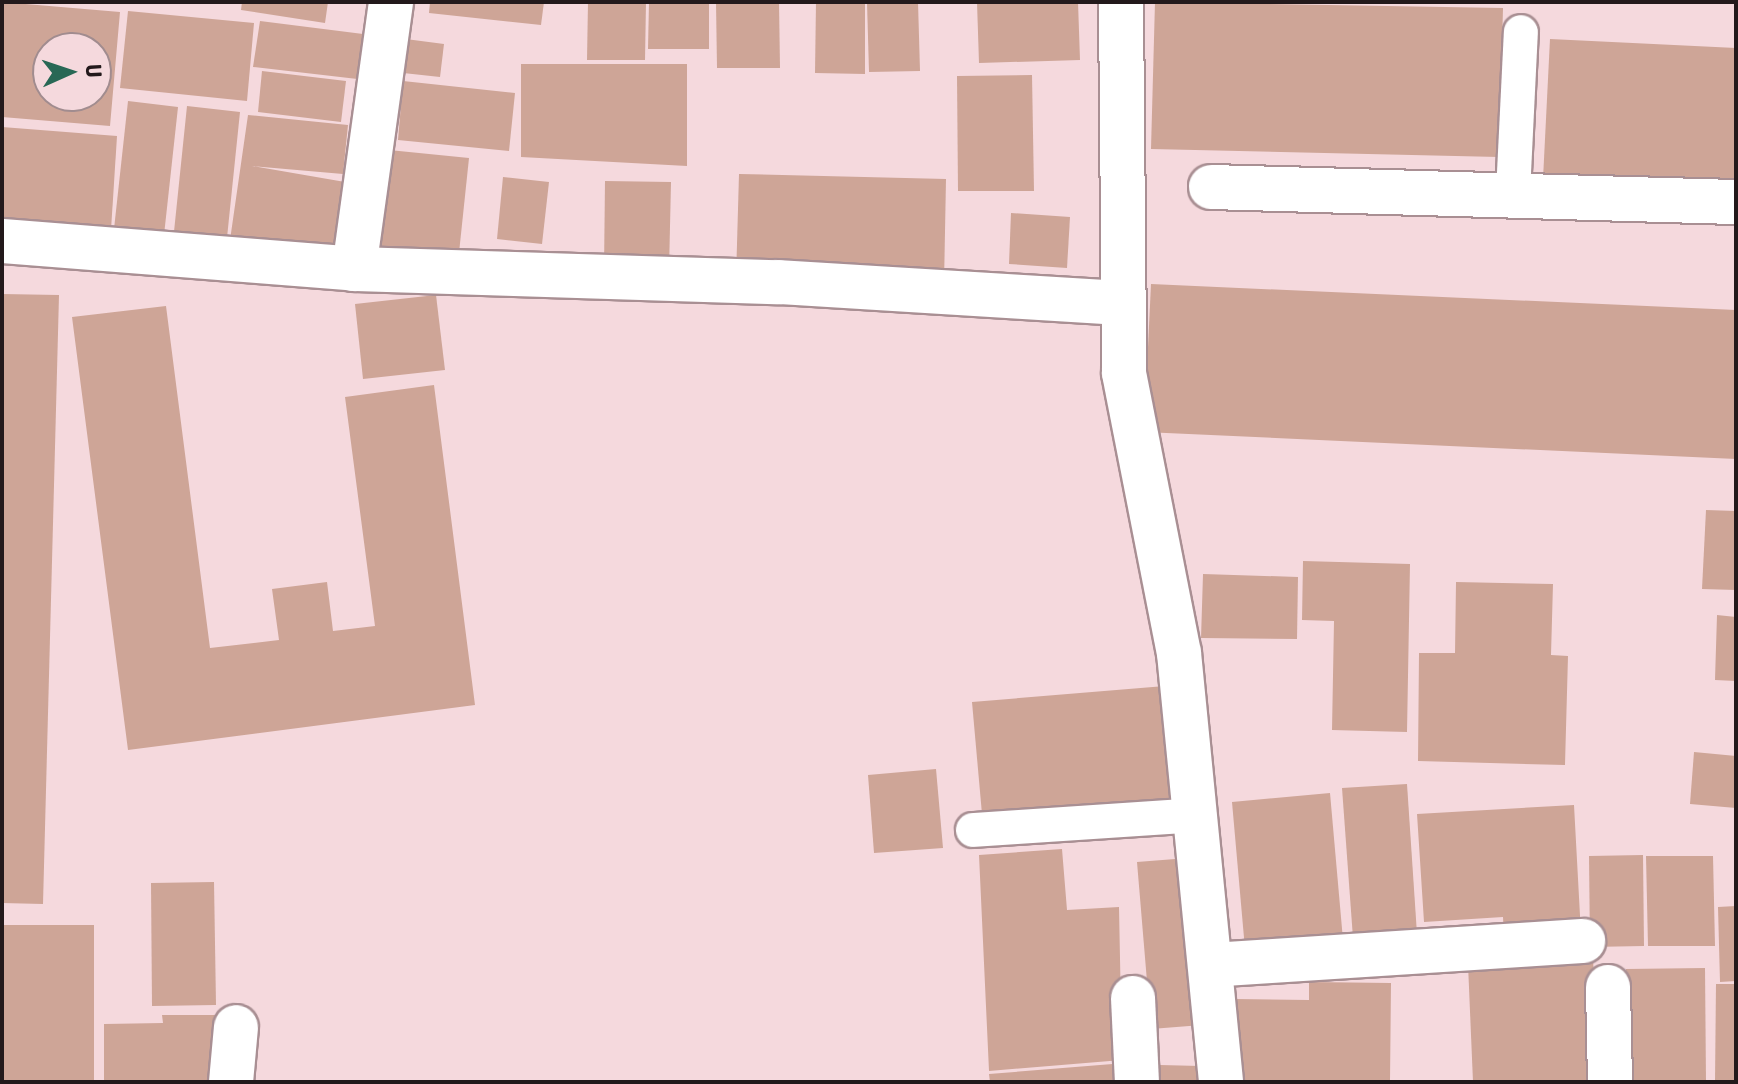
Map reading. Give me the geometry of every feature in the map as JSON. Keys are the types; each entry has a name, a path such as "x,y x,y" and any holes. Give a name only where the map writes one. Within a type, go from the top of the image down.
{"street":[{"path":"354,269 391,2"},
{"path":"1121,2 1124,373 1179,653 1221,1082"},
{"path":"1211,187 1513,193 1736,202"},
{"path":"2,241 354,269 778,282 1123,303"},
{"path":"1211,965 1583,941"},
{"path":"1608,987 1610,1082"},
{"path":"1133,998 1137,1082"},
{"path":"231,1082 236,1027"}],"lane":[{"path":"1513,193 1521,32"},
{"path":"973,830 1196,815"}],"building":[{"path":"2,2 120,12 112,103 112,32 32,32 32,112 111,112 110,126 2,117"},
{"path":"242,2 328,2 325,23 241,10"},
{"path":"430,2 544,2 541,25 429,13"},
{"path":"588,2 646,2 645,60 587,60"},
{"path":"649,2 709,2 709,49 648,49"},
{"path":"716,2 779,2 780,68 717,68"},
{"path":"816,2 865,2 865,74 815,73"},
{"path":"867,2 918,2 920,71 869,72"},
{"path":"977,2 1078,2 1080,60 979,63"},
{"path":"1155,2 1503,8 1499,157 1151,149"},
{"path":"128,11 254,23 247,101 120,88"},
{"path":"260,21 371,35 366,80 253,67"},
{"path":"398,38 444,44 440,77 394,72"},
{"path":"1550,39 1736,48 1736,188 1543,179"},
{"path":"521,64 687,64 687,166 521,157"},
{"path":"262,71 346,81 341,122 258,112"},
{"path":"1032,75 1034,191 958,191 957,76"},
{"path":"403,81 515,93 509,151 398,140"},
{"path":"128,101 178,107 164,235 114,229"},
{"path":"187,106 240,112 225,257 172,251"},
{"path":"248,115 348,125 343,174 252,166 345,182 330,266 229,247"},
{"path":"2,127 117,136 111,230 2,221"},
{"path":"389,150 469,158 457,272 378,263"},
{"path":"739,174 946,179 944,284 736,279"},
{"path":"503,177 549,182 542,244 497,239"},
{"path":"605,181 671,182 669,271 604,270"},
{"path":"1011,213 1070,217 1067,268 1009,264"},
{"path":"1151,284 1736,310 1736,459 1144,432"},
{"path":"2,294 59,295 43,904 2,903"},
{"path":"436,295 445,370 363,379 355,304"},
{"path":"166,306 210,648 279,640 272,589 327,582 333,631 375,626 345,397 434,385 475,705 128,750 72,317"},
{"path":"1706,510 1736,511 1736,590 1702,589"},
{"path":"1303,561 1410,564 1407,732 1332,730 1334,621 1302,620"},
{"path":"1203,574 1298,577 1297,639 1201,638"},
{"path":"1456,582 1553,584 1551,655 1568,656 1565,765 1418,761 1419,653 1455,653"},
{"path":"1717,615 1736,617 1736,681 1715,680"},
{"path":"1165,686 1174,799 982,814 972,702"},
{"path":"1694,752 1736,756 1736,808 1690,804"},
{"path":"936,769 943,848 874,853 868,775"},
{"path":"1407,784 1417,934 1353,938 1342,788"},
{"path":"1330,793 1343,940 1245,949 1232,802"},
{"path":"1574,805 1581,934 1504,939 1503,917 1424,922 1417,814"},
{"path":"1062,849 1067,910 1119,907 1122,1060 989,1071 979,855"},
{"path":"1643,855 1644,946 1590,947 1589,856"},
{"path":"1646,856 1713,856 1715,946 1648,946"},
{"path":"1188,858 1202,1025 1151,1029 1137,862"},
{"path":"214,882 216,1005 152,1006 151,883"},
{"path":"1736,906 1736,981 1720,982 1718,907"},
{"path":"2,925 94,925 94,1082 2,1082"},
{"path":"1593,958 1599,1082 1473,1082 1468,964"},
{"path":"1705,968 1706,1082 1628,1082 1626,969"},
{"path":"1309,982 1391,983 1390,1082 1235,1082 1235,999 1309,1000"},
{"path":"1716,984 1736,984 1736,1082 1715,1082"},
{"path":"162,1015 215,1015 216,1082 104,1082 104,1024 163,1023"},
{"path":"1125,1063 1126,1082 990,1082 989,1074"},
{"path":"1160,1065 1200,1066 1200,1082 1159,1082"}]}
